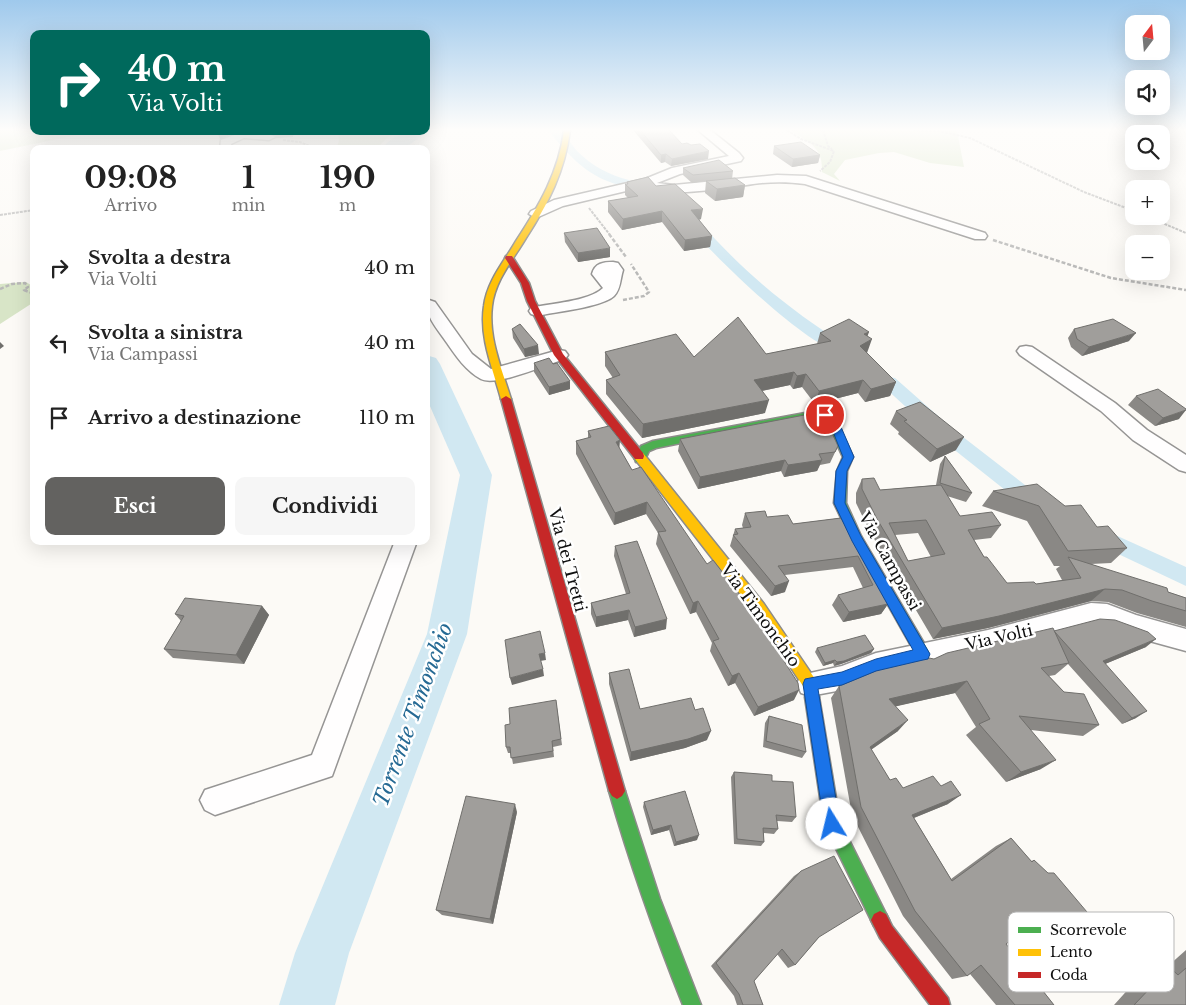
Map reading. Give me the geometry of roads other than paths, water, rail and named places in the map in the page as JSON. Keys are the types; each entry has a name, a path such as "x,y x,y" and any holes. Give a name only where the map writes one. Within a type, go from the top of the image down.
{"street":[{"name":"Via dei Tretti","path":"556,177 546,198 492,288 486,316 499,374 629,834 658,920 692,1005"},
{"path":"546,198 563,199 600,193 649,182 662,177"},
{"path":"649,182 655,187 665,189 709,187 778,178 797,178 828,185 980,236"},
{"path":"554,184 579,195"},
{"path":"536,214 579,195"},
{"name":"Via Timonchio","path":"509,258 525,283 531,301 559,355 759,608 810,684 832,824 886,932 941,1005"},
{"path":"536,311 596,299 609,292 611,288"},
{"path":"430,305 466,358 487,375 499,374 559,355"},
{"path":"1026,351 1186,465"},
{"name":"Via Campassi","path":"640,459 645,449 653,445 795,417 816,414 830,418 848,457 842,471 840,503 856,538 923,654"},
{"path":"215,800 322,766 405,545"},
{"name":"Via Volti","path":"810,684 842,678 876,665 988,641 1099,613 1144,629 1186,640"}],"waterway":[{"path":"606,177 625,182"},
{"path":"694,224 726,260 762,293 841,349"},
{"name":"Torrente Timonchio","path":"307,1005 322,953 447,634 476,475 430,373"},
{"path":"889,382 948,435 1036,504"},
{"path":"1102,537 1186,577"}]}
